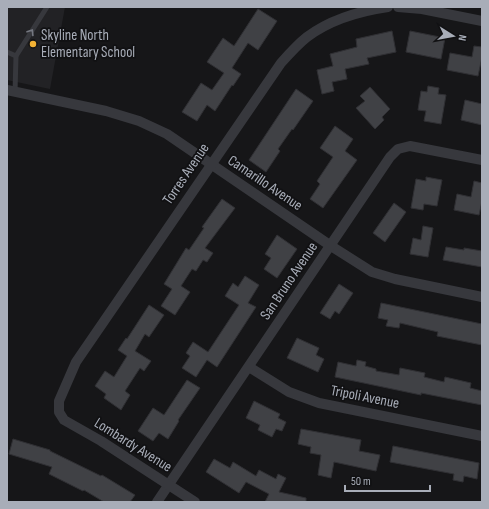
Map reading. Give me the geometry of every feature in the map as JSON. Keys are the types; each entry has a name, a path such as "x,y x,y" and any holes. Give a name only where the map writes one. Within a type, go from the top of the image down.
{"street":[{"name":"Torres Avenue","path":"59,412 59,402 76,362 281,63 307,37 334,21 362,11 388,7"},
{"path":"398,7 422,9 482,21"},
{"name":"Camarillo Avenue","path":"11,91 106,111 140,121 167,134 331,246 372,272 395,279 482,297"},
{"name":"San Bruno Avenue","path":"157,502 390,157 398,149 410,146 482,160"},
{"name":"Tripoli Avenue","path":"249,367 289,392 319,403 482,436"},
{"name":"Lombardy Avenue","path":"59,412 64,420 101,440 195,502"}],"lane":[{"path":"11,91 16,56 46,7"},
{"path":"7,52 16,56"}],"shaded area":[{"name":"Skyline North Elementary School","path":"7,7 65,7 50,89 7,80"}],"building":[{"path":"258,9 277,21 258,50 248,43 232,68 241,74 215,111 207,105 197,121 182,112 201,83 212,90 224,73 207,62 223,38 234,46"},
{"path":"392,31 396,52 367,58 369,64 345,69 347,79 332,82 334,91 322,94 317,70 333,66 330,54 357,47 356,39"},
{"path":"410,31 445,38 441,59 406,52"},
{"path":"474,46 482,47 482,57 478,76 447,70 450,53 472,57"},
{"path":"428,86 439,88 438,94 446,95 441,124 424,121 426,111 418,110 421,91 427,92"},
{"path":"370,87 390,109 382,117 384,120 375,129 356,108 365,101 360,96"},
{"path":"296,89 313,101 278,149 280,151 266,172 249,160"},
{"path":"465,100 482,104 482,125 461,120"},
{"path":"335,126 353,139 345,151 357,160 323,208 310,199 320,184 317,181 333,157 320,148"},
{"path":"426,177 442,180 437,206 424,204 423,210 411,208 416,179 426,181"},
{"path":"474,181 482,183 482,201 479,215 454,210 457,194 471,197"},
{"path":"222,199 235,208 205,248 213,253 207,262 203,260 196,271 192,269 181,286 190,292 175,315 161,306 172,289 164,284 186,248 189,250 204,228 202,227"},
{"path":"394,203 406,212 385,242 373,233"},
{"path":"423,226 433,228 428,257 410,254 413,238 421,240"},
{"path":"277,235 297,249 277,278 264,269 271,258 265,254"},
{"path":"446,247 482,251 482,267 443,260"},
{"path":"245,276 259,285 248,303 256,307 217,367 207,360 196,377 182,368 190,356 186,353 193,342 208,352 239,305 225,296 233,283 238,287"},
{"path":"339,284 353,293 339,314 335,311 330,319 320,313"},
{"path":"381,303 482,324 482,345 437,336 438,332 400,323 399,328 386,326 388,320 378,318"},
{"path":"149,305 164,315 149,337 145,334 135,351 151,361 144,371 140,368 125,391 130,395 121,410 104,398 106,394 95,386 105,371 114,377 127,356 118,350"},
{"path":"297,338 319,348 316,355 324,359 318,372 287,358"},
{"path":"357,360 366,362 365,366 376,369 376,371 399,375 400,368 425,373 424,377 444,382 445,377 471,383 470,388 482,391 482,405 421,393 421,395 335,377 338,362 356,366"},
{"path":"187,380 200,388 178,420 179,421 168,439 159,433 153,441 138,431 153,408 164,415"},
{"path":"254,401 280,414 278,418 286,422 282,431 276,429 272,437 258,430 260,425 246,418"},
{"path":"301,429 361,440 359,451 380,455 376,471 334,462 331,478 318,475 321,455 310,453 311,447 298,444"},
{"path":"13,439 50,450 101,476 102,475 135,495 130,502 104,502 84,490 83,491 49,474 52,467 9,454"},
{"path":"393,446 479,463 477,479 464,476 463,482 453,480 454,474 390,462"},
{"path":"214,459 230,468 233,462 256,476 259,470 276,479 278,474 286,478 279,492 306,498 306,502 265,502 269,494 246,482 239,493 206,472"}],"place":[{"name":"Skyline North Elementary School","path":"33,44"}]}
